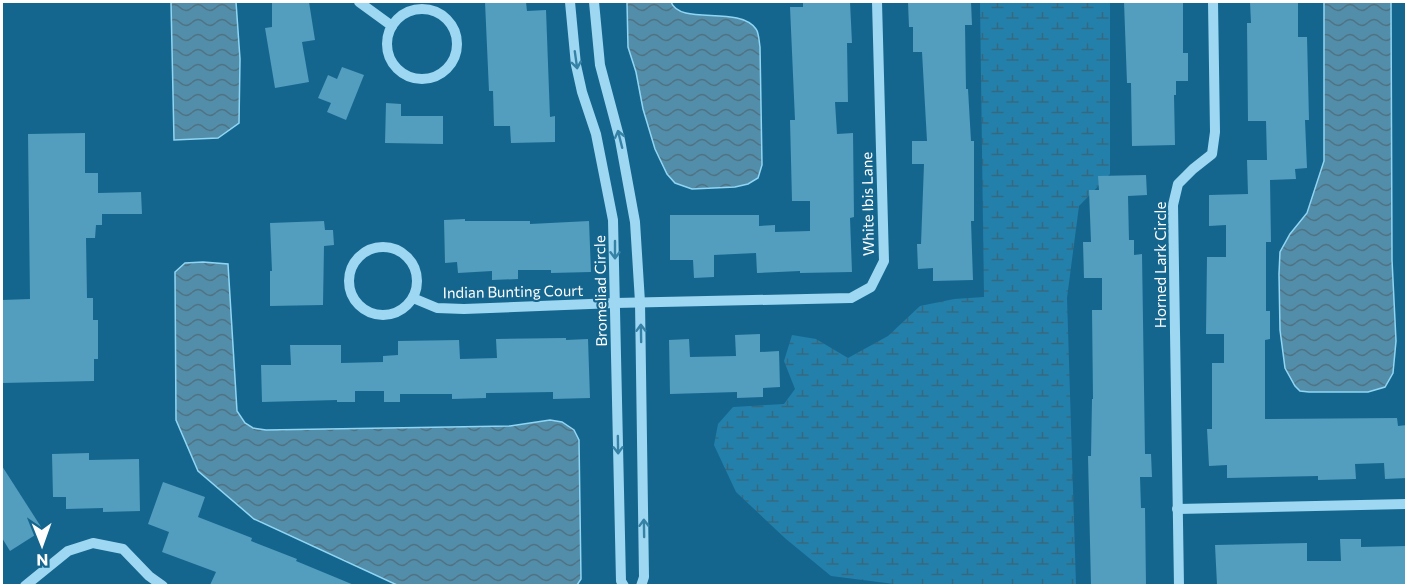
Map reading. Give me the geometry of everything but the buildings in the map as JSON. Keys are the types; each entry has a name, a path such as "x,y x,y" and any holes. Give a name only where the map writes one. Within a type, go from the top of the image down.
{"street":[{"path":"360,2 392,26"},
{"name":"Bromeliad Circle","path":"570,2 576,65 596,134 614,220 621,581 624,585"},
{"path":"594,2 600,65 633,201 640,302 645,577 641,585"},
{"name":"White Ibis Lane","path":"615,303 851,298 871,287 884,261 877,2"},
{"name":"Horned Lark Circle","path":"1179,585 1173,205 1178,184 1212,154 1215,132 1213,2"},
{"path":"411,10 435,11 446,17 458,38 458,51 454,62 437,77 426,80 404,75 395,68 389,58 387,36 392,26 411,10"},
{"path":"388,247 399,251 409,259 415,269 418,281 413,298 405,308 393,315 380,316 367,312 356,303 350,292 348,279 352,266 360,256 376,248 388,247"},
{"name":"Indian Bunting Court","path":"413,298 437,309 615,303"},
{"path":"1177,509 1407,504"},
{"path":"25,585 68,551 93,543 123,549 149,576 163,585"}],"green space":[{"path":"980,2 1110,2 1110,174 1079,206 1067,298 1076,585 910,586 831,576 786,539 736,492 714,445 718,424 733,407 784,404 795,389 784,361 792,335 816,339 848,358 888,336 920,306 954,299 984,297"}],"water":[{"path":"171,2 236,2 240,59 239,123 218,138 174,140"},
{"path":"627,2 671,2 677,9 686,13 737,18 748,22 756,29 760,47 762,165 758,178 748,184 735,187 692,189 675,183 667,174 655,149 628,47"},
{"path":"1324,2 1391,2 1392,260 1396,341 1393,373 1385,387 1368,392 1300,391 1285,368 1280,330 1280,252 1290,234 1307,213 1324,161"},
{"path":"185,263 228,264 237,411 245,423 253,428 266,430 510,426 550,420 562,422 574,430 579,440 581,579 577,585 397,585 254,519 198,471 176,420 175,272"}]}
